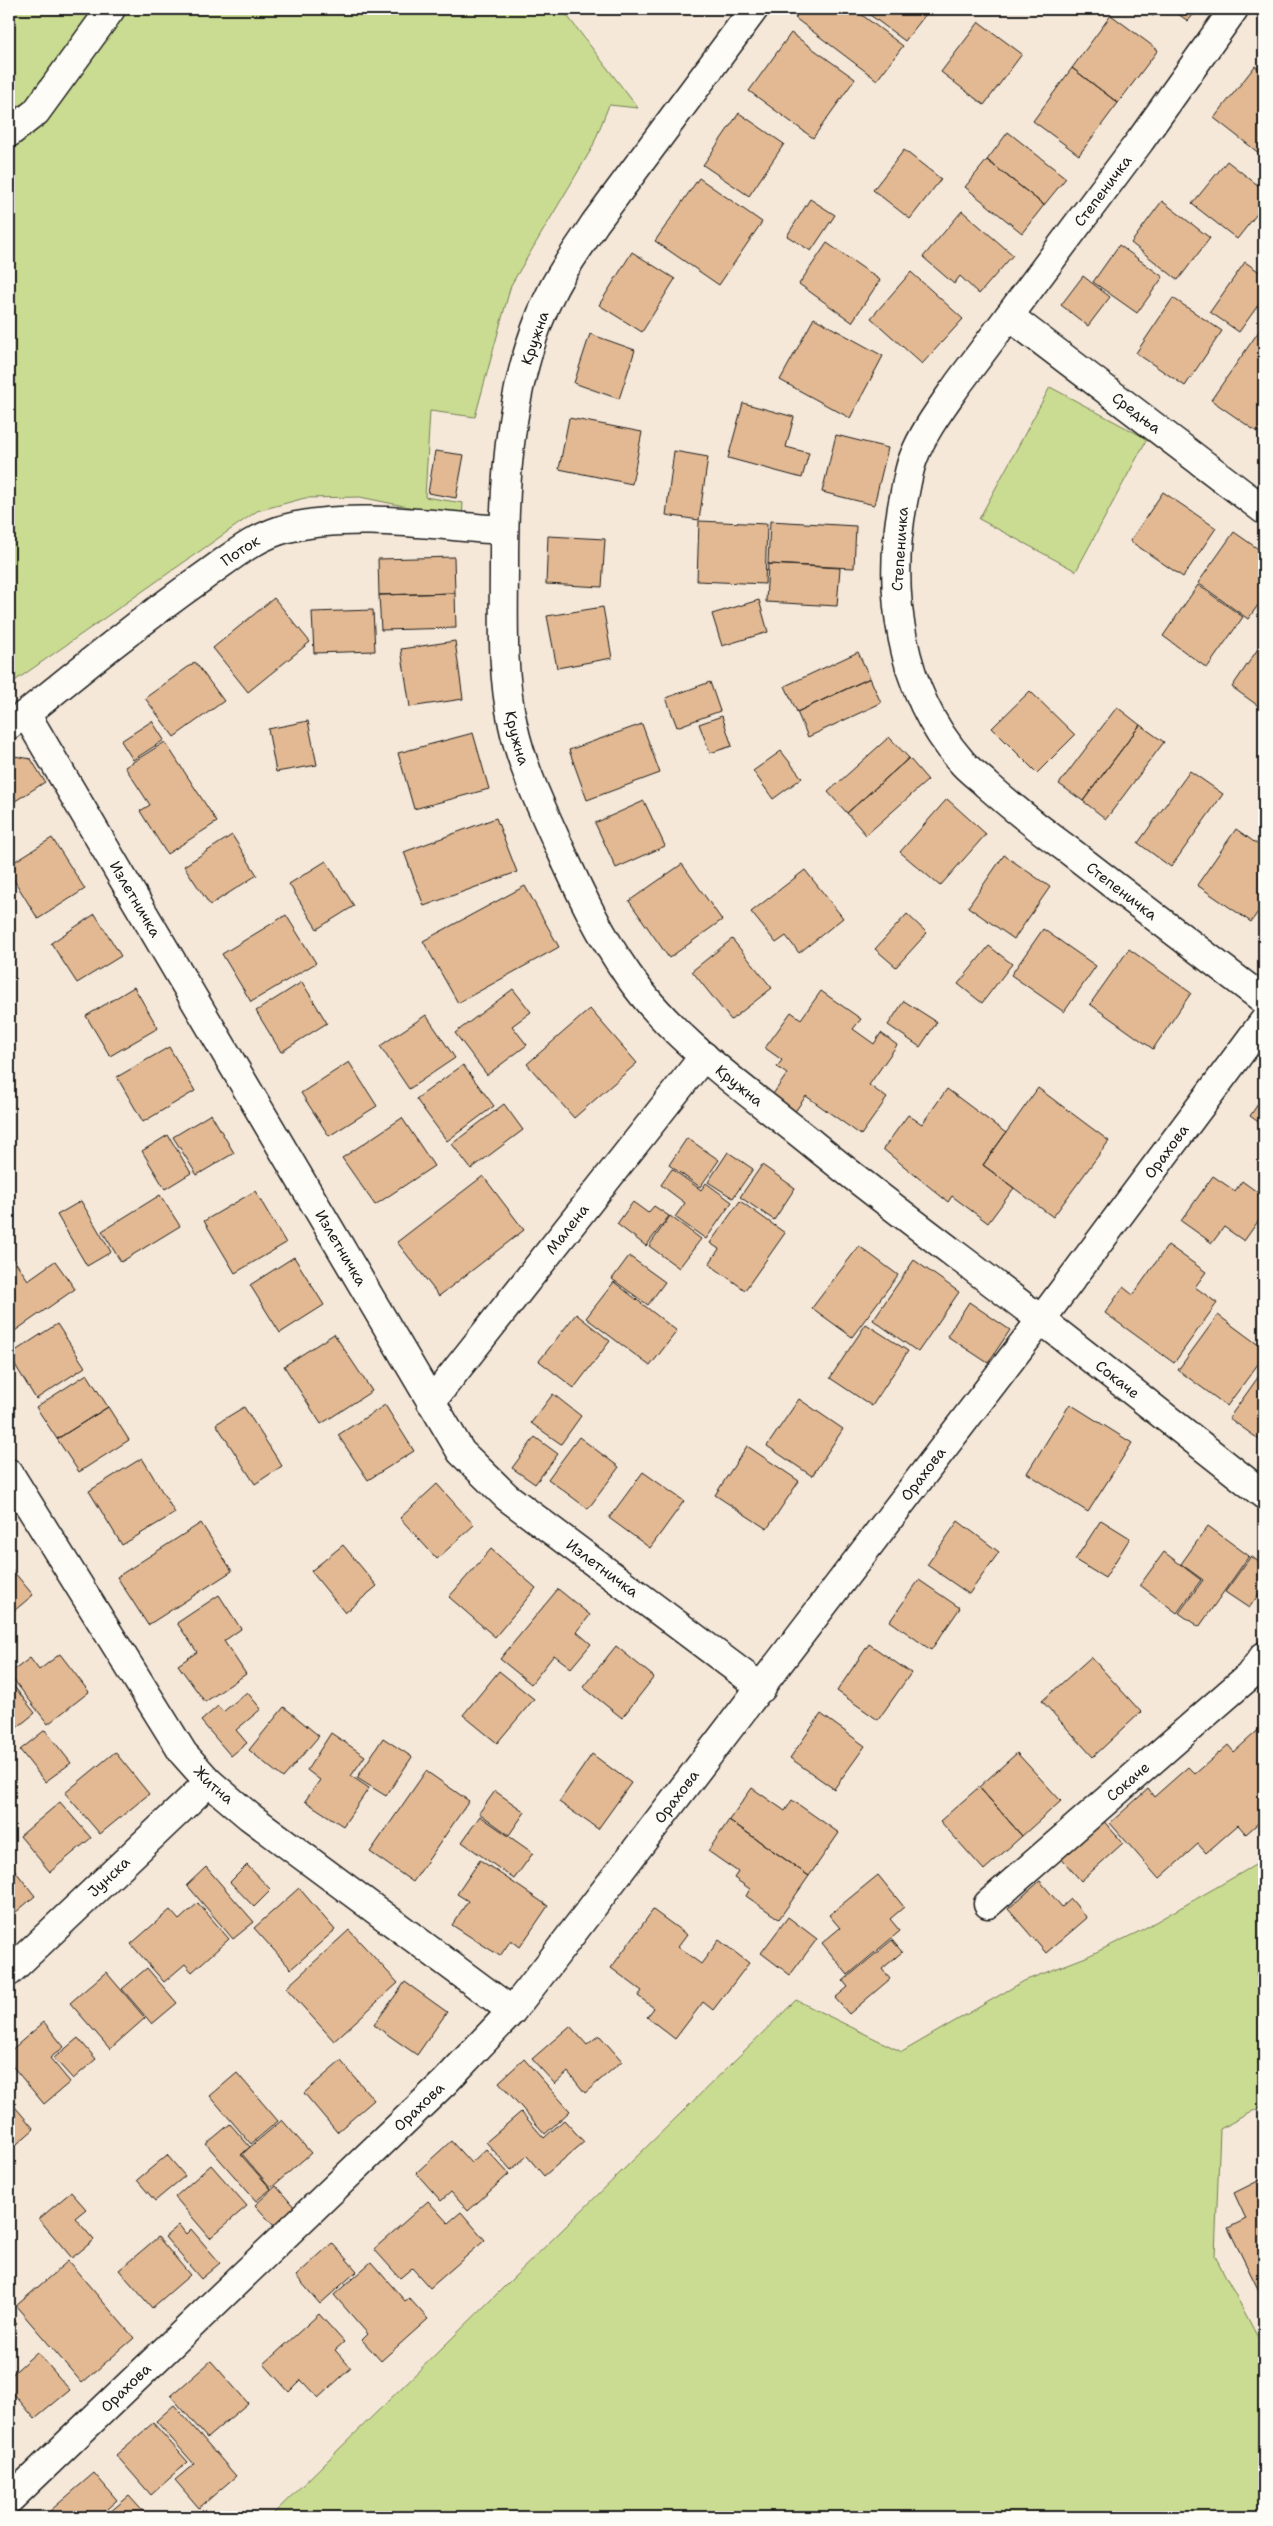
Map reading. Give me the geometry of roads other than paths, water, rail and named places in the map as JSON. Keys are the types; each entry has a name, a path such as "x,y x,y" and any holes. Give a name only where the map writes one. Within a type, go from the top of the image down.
{"street":[{"path":"9,133 36,112 110,9"},
{"name":"Кружна","path":"754,9 596,223 551,292 528,351 515,414 504,530 507,689 513,726 528,775 565,861 601,934 630,979 668,1021 704,1056 864,1185 1041,1320"},
{"name":"Степеничка","path":"1234,9 1140,141 958,384 934,419 913,458 899,521 896,565 897,612 906,654 921,697 939,732 961,762 1015,810 1264,1000"},
{"name":"Средња","path":"1009,316 1264,510"},
{"name":"Поток","path":"17,720 176,596 256,539 288,528 361,521 504,530"},
{"name":"Излетничка","path":"17,720 461,1452 507,1498 762,1688"},
{"name":"Орахова","path":"9,2500 445,2082 512,2011 762,1688 1041,1320 1264,1021"},
{"name":"Малена","path":"431,1402 704,1056"},
{"name":"Сокаче","path":"1041,1320 1264,1495"},
{"name":"Житна","path":"9,1473 183,1753 209,1782 286,1845 512,2011"},
{"name":"Сокаче","path":"988,1904 1249,1676 1264,1656"},
{"name":"Јунска","path":"9,1972 209,1782"}]}
